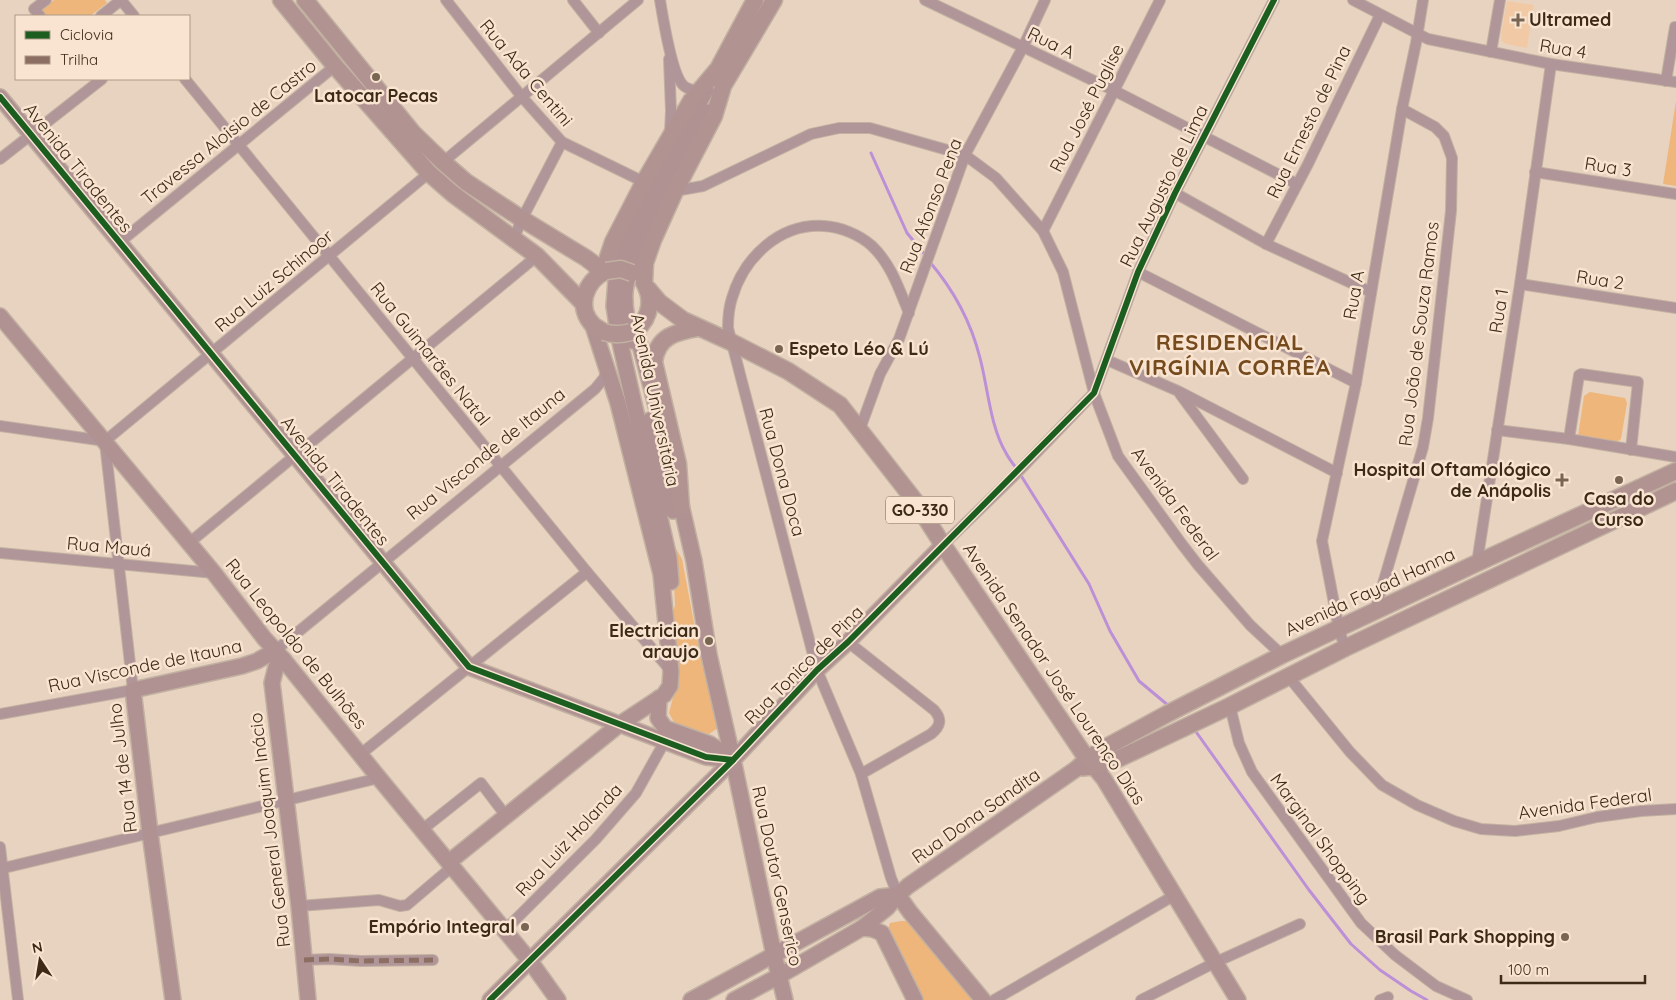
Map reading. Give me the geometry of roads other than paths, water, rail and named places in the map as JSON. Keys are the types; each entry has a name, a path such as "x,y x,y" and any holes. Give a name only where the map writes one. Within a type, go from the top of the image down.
{"main road":[{"path":"281,0 335,66 429,173 453,194 537,256 584,304"},
{"path":"305,0 413,133 443,162 466,182 586,258 603,272"},
{"name":"Avenida Universitária","path":"603,272 613,242 644,182 680,119 718,69 755,0"},
{"name":"Avenida Universitária","path":"641,282 645,263 675,191 714,116 723,86 774,0"},
{"path":"622,269 641,282 650,305 647,315 636,329 617,335 599,329 586,316 585,294 589,284 603,272 622,269"},
{"name":"Avenida Senador José Lourenço Dias","path":"641,282 659,302 683,320 788,371 840,405 915,501 1086,765"},
{"name":"Avenida Senador José Lourenço Dias","path":"636,329 666,319 683,320"},
{"path":"682,507 678,464 654,362 659,346 666,337 698,328"},
{"name":"Avenida Fayad Hanna","path":"1086,765 1110,745 1282,655 1676,472"},
{"path":"1086,765 1120,758 1230,706 1345,648 1676,491"},
{"path":"1550,531 1558,547"}],"street":[{"path":"39,15 34,9 46,0"},
{"path":"101,15 121,0 133,15"},
{"name":"Rua Ada Centini","path":"446,0 522,97 562,142 644,182"},
{"path":"573,0 599,33"},
{"path":"443,162 638,0"},
{"path":"660,0 669,48 670,138"},
{"name":"Rua A","path":"927,0 1113,90 1297,184"},
{"name":"Rua Afonso Pena","path":"860,429 880,374 899,338 909,313 965,155 1023,47 1045,0"},
{"name":"Rua José Puglise","path":"1043,231 1160,0"},
{"name":"Rua Augusto de Lima","path":"1012,478 1094,393 1138,272 1175,193 1274,0"},
{"name":"Rua 4","path":"1353,0 1428,39 1551,64 1671,81"},
{"path":"1418,34 1423,0"},
{"path":"1490,52 1500,0"},
{"name":"Rua Ernesto de Pina","path":"1266,244 1380,15"},
{"path":"1671,81 1674,27 1676,27"},
{"name":"Rua A","path":"1345,648 1339,629 1322,541 1356,383 1402,109 1418,34"},
{"path":"669,48 681,82 690,89 699,92"},
{"name":"Rua 1","path":"1477,563 1520,284 1534,172 1551,64"},
{"name":"Travessa Aloisio de Castro","path":"120,242 335,66"},
{"name":"Avenida Universitária","path":"666,611 671,578 669,558 619,338 614,306 616,280 623,254 655,182 718,69"},
{"path":"0,159 101,80"},
{"name":"Rua Guimarães Natal","path":"186,80 500,466 671,672"},
{"name":"Avenida Universitária","path":"699,585 687,561 681,542 637,368 625,306 629,273 642,236 665,187 723,86"},
{"name":"Avenida Tiradentes","path":"0,97 469,667"},
{"name":"Rua João de Souza Ramos","path":"1375,611 1423,447 1428,418 1451,211 1452,158 1444,136 1434,127 1402,109"},
{"name":"Avenida Federal","path":"675,191 703,186 812,134 839,128 870,128 965,155 996,178 1043,231 1063,272 1094,393 1118,456 1180,543 1250,625 1282,655"},
{"path":"514,238 562,142"},
{"name":"Rua 3","path":"1534,172 1676,194"},
{"name":"Rua Luiz Schinoor","path":"105,441 429,173"},
{"path":"1175,193 1266,244 1371,292"},
{"name":"Rua Dona Doca","path":"898,895 891,878 861,774 817,670 728,328 732,298 740,276 759,251 774,238 792,229 810,225 831,227 853,233 871,246 888,264 909,313"},
{"path":"189,542 537,256"},
{"path":"1138,272 1356,383"},
{"name":"Rua 2","path":"1520,284 1676,308"},
{"name":"Rua Leopoldo de Bulhões","path":"0,316 189,542 264,638 280,654 362,754 530,961 558,1000"},
{"name":"Avenida Universitária","path":"599,329 661,574 671,672 670,686 659,698"},
{"name":"Avenida Universitária","path":"636,329 682,507 699,585 708,655 733,760"},
{"path":"1107,360 1178,391 1337,473"},
{"name":"Rua Visconde de Itauna","path":"0,714 133,690 242,666 280,654 383,562 599,386 604,378 607,366"},
{"path":"1569,439 1579,375 1638,382 1631,450"},
{"path":"1178,391 1243,480"},
{"path":"0,426 105,441"},
{"path":"1497,430 1569,439 1676,457"},
{"name":"Rua 14 de Julho","path":"105,441 150,833 173,1000"},
{"name":"Rua Tonico de Pina","path":"490,1000 733,760 817,670 848,642 1012,478"},
{"name":"Rua Mauá","path":"0,553 214,573"},
{"path":"362,754 587,572"},
{"path":"848,642 934,710 939,716 940,722 937,729 931,734 861,774"},
{"name":"Rua General Joaquim Inácio","path":"280,654 272,683 299,906 308,1000"},
{"path":"469,667 706,757 733,760"},
{"name":"Avenida Federal","path":"1288,676 1350,752 1382,786 1417,805 1454,821 1481,829 1515,831 1559,826 1597,817 1641,811 1676,809"},
{"path":"659,698 658,718 665,728 710,744 733,760"},
{"path":"299,906 379,900 400,906 407,905 506,816 620,724 659,698"},
{"name":"Marginal Shopping","path":"1230,706 1239,743 1252,772 1361,923 1395,955 1436,986 1467,1000"},
{"name":"Rua Luiz Holanda","path":"505,930 596,839 636,793 665,741"},
{"name":"Rua Doutor Genserico","path":"733,760 785,1000"},
{"name":"Rua Dona Sandita","path":"898,895 1086,765"},
{"name":"Avenida Senador José Lourenço Dias","path":"1086,765 1104,779 1238,1000"},
{"path":"1,869 380,778"},
{"path":"423,829 481,783 506,816"},
{"path":"0,847 1,869 18,1000"},
{"path":"691,1000 880,897 898,895"},
{"path":"898,895 983,1000"},
{"path":"734,1000 862,928 887,908 898,895"},
{"path":"994,1000 1175,895"},
{"path":"882,933 885,924 891,917 900,913 910,912"},
{"path":"1141,1000 1216,962 1300,924"},
{"path":"862,928 872,928 882,933 915,1000"},
{"path":"304,960 433,960"}],"waterway":[{"path":"871,153 907,233 926,256"},
{"path":"929,261 946,283 960,306 972,332 980,358 996,431 1007,455 1017,469"},
{"path":"1020,474 1089,584 1110,631 1139,681 1169,706"},
{"path":"1194,729 1309,890 1351,944 1380,970 1427,1000"}],"place":[{"name":"Ultramed","path":"1518,20"},
{"name":"Latocar Pecas","path":"376,77"},
{"name":"Espeto Léo & Lú","path":"779,349"},
{"name":"Hospital Oftamológico de Anápolis","path":"1562,480"},
{"name":"Casa do Curso","path":"1619,480"},
{"name":"Electrician araujo","path":"709,641"},
{"name":"Empório Integral","path":"525,927"},
{"name":"Brasil Park Shopping","path":"1565,937"}],"district":[{"name":"RESIDENCIAL VIRGÍNIA CORRÊA","path":"1230,355"}]}
